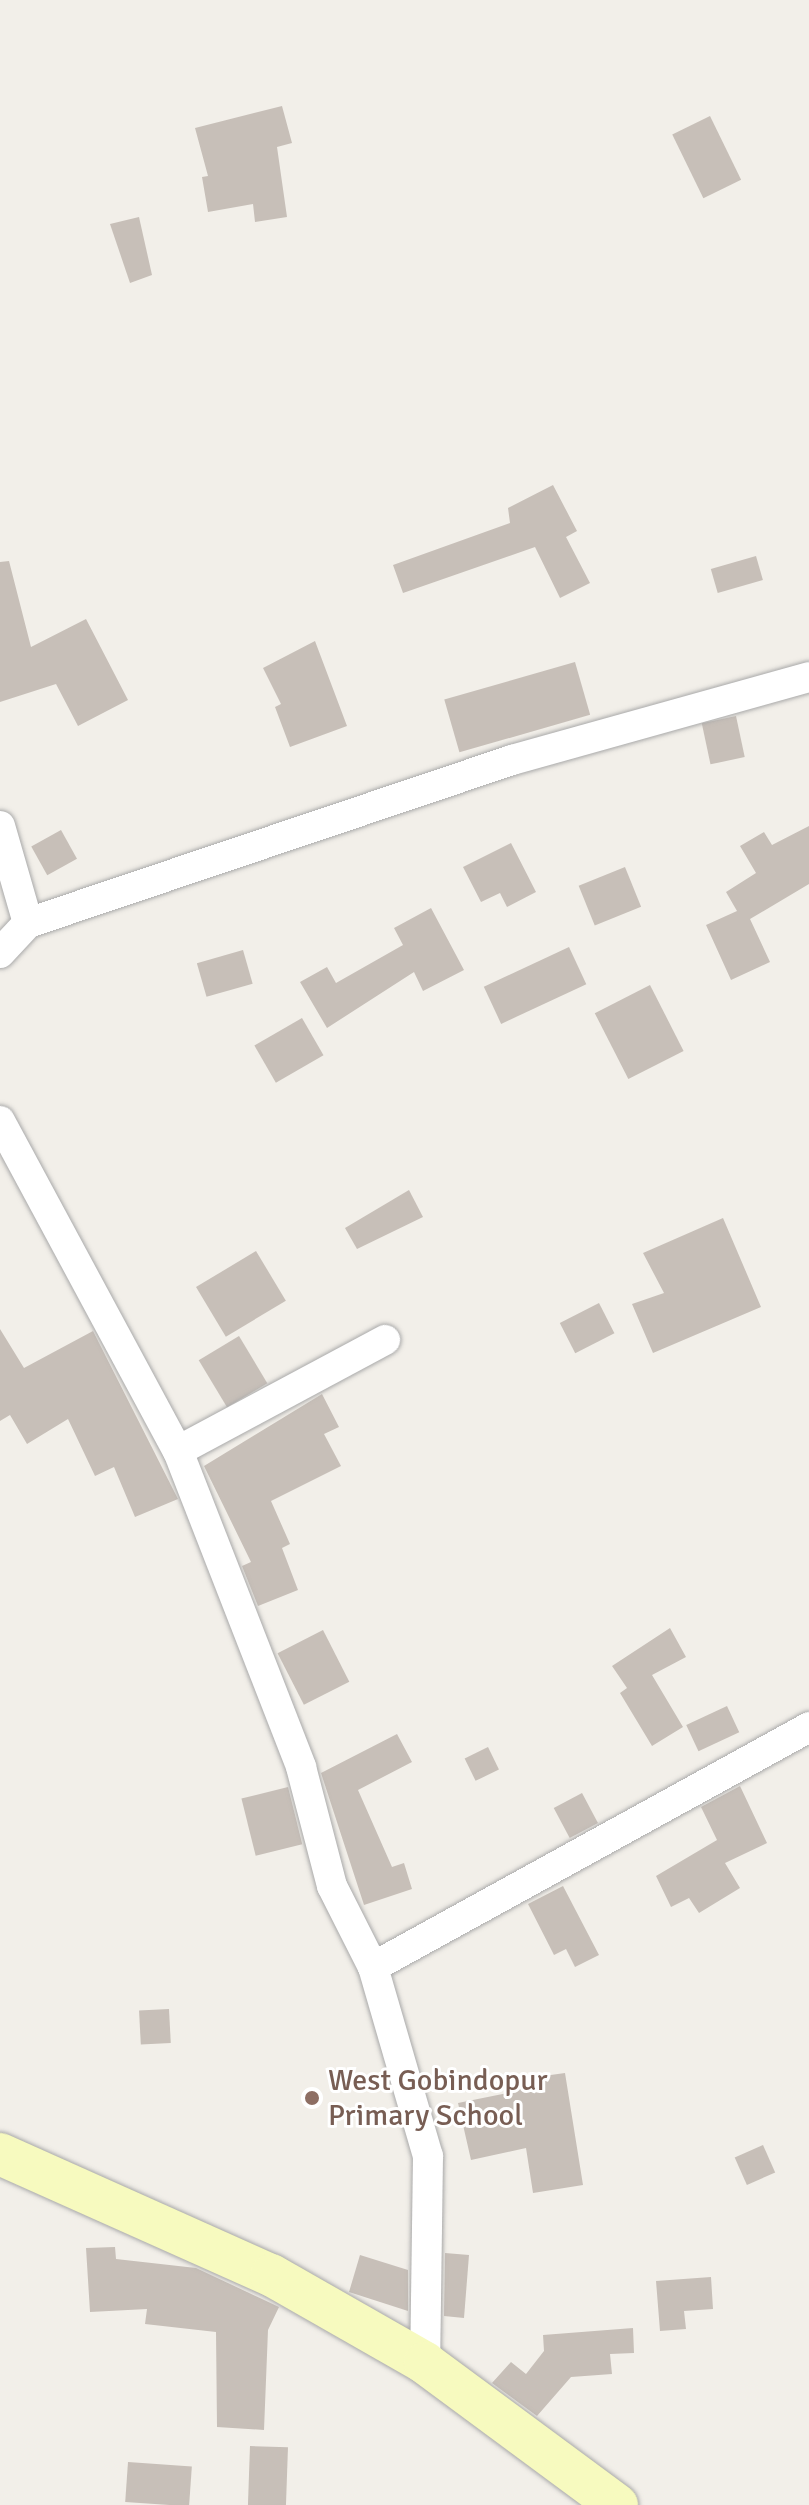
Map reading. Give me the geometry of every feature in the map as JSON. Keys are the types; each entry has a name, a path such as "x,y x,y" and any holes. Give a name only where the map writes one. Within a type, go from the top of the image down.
{"main road":[{"path":"0,2154 271,2275 425,2363 617,2505"}],"street":[{"path":"0,953 28,923 512,760 809,677"},
{"path":"0,826 28,923"},
{"path":"0,1121 178,1451 301,1767 332,1886 373,1967 428,2156 425,2363"},
{"path":"178,1451 385,1340"},
{"path":"373,1967 809,1727"}],"building":[{"path":"282,106 292,143 277,147 287,217 255,222 253,204 208,212 202,177 208,176 195,128"},
{"path":"710,116 741,180 703,198 672,134"},
{"path":"139,217 152,275 130,283 110,224"},
{"path":"553,485 577,531 566,537 590,583 560,598 535,547 403,593 393,565 510,523 508,508"},
{"path":"756,556 763,580 718,593 711,569"},
{"path":"9,561 31,647 86,619 128,700 78,726 56,684 0,702 0,562"},
{"path":"315,641 347,726 290,747 275,707 281,704 263,668"},
{"path":"575,662 590,715 459,752 444,699"},
{"path":"736,716 745,757 710,764 702,723"},
{"path":"809,826 809,884 750,919 770,962 731,980 706,925 737,911 726,892 756,873 740,846 764,832 772,845"},
{"path":"61,830 77,859 47,875 31,846"},
{"path":"511,843 536,892 507,907 500,893 481,902 463,867"},
{"path":"625,867 641,907 595,926 579,886"},
{"path":"431,908 464,970 423,991 414,972 327,1028 300,982 327,967 336,983 403,945 394,928"},
{"path":"569,947 586,984 501,1024 484,987"},
{"path":"243,950 253,984 207,997 197,963"},
{"path":"650,985 684,1051 628,1079 595,1013"},
{"path":"302,1018 323,1055 276,1083 254,1046"},
{"path":"409,1190 423,1217 357,1249 345,1228"},
{"path":"723,1218 761,1307 653,1353 632,1304 664,1293 643,1253"},
{"path":"256,1251 286,1301 226,1337 196,1287"},
{"path":"599,1303 614,1333 575,1353 560,1323"},
{"path":"0,1329 24,1368 93,1331 178,1499 135,1517 114,1467 95,1476 68,1419 27,1444 10,1415 0,1421"},
{"path":"239,1336 267,1383 227,1407 199,1360"},
{"path":"322,1394 339,1427 324,1434 341,1466 271,1501 290,1544 282,1548 298,1590 258,1606 242,1566 251,1562 204,1466"},
{"path":"670,1628 686,1657 652,1675 683,1727 652,1746 620,1693 627,1688 612,1666"},
{"path":"323,1630 349,1682 304,1705 278,1653"},
{"path":"727,1706 739,1732 698,1751 686,1725"},
{"path":"397,1734 412,1762 358,1790 392,1867 404,1863 412,1889 364,1905 321,1773"},
{"path":"488,1747 499,1769 476,1781 465,1758"},
{"path":"740,1786 767,1843 725,1863 740,1888 699,1913 689,1898 671,1907 656,1876 717,1840 701,1807"},
{"path":"288,1787 302,1844 256,1856 241,1799"},
{"path":"582,1793 598,1823 570,1838 554,1808"},
{"path":"563,1886 599,1955 575,1967 566,1949 554,1955 528,1904"},
{"path":"169,2009 171,2043 141,2045 139,2011"},
{"path":"565,2073 583,2185 533,2193 526,2148 471,2160 458,2103 517,2091 515,2080"},
{"path":"763,2145 775,2172 747,2185 735,2158"},
{"path":"115,2247 116,2259 196,2268 279,2307 268,2330 264,2430 217,2427 216,2332 145,2324 147,2309 90,2312 86,2248"},
{"path":"445,2253 469,2255 464,2318 444,2316"},
{"path":"360,2255 408,2270 408,2311 349,2292"},
{"path":"711,2277 713,2309 684,2311 686,2329 660,2331 656,2281"},
{"path":"633,2328 634,2353 610,2354 612,2374 571,2377 537,2416 492,2383 511,2362 526,2374 544,2351 543,2335"},
{"path":"250,2446 288,2447 286,2505 248,2505"},
{"path":"128,2462 192,2466 189,2505 125,2502"}],"place":[{"name":"West Gobindopur Primary School","path":"312,2098"}]}
